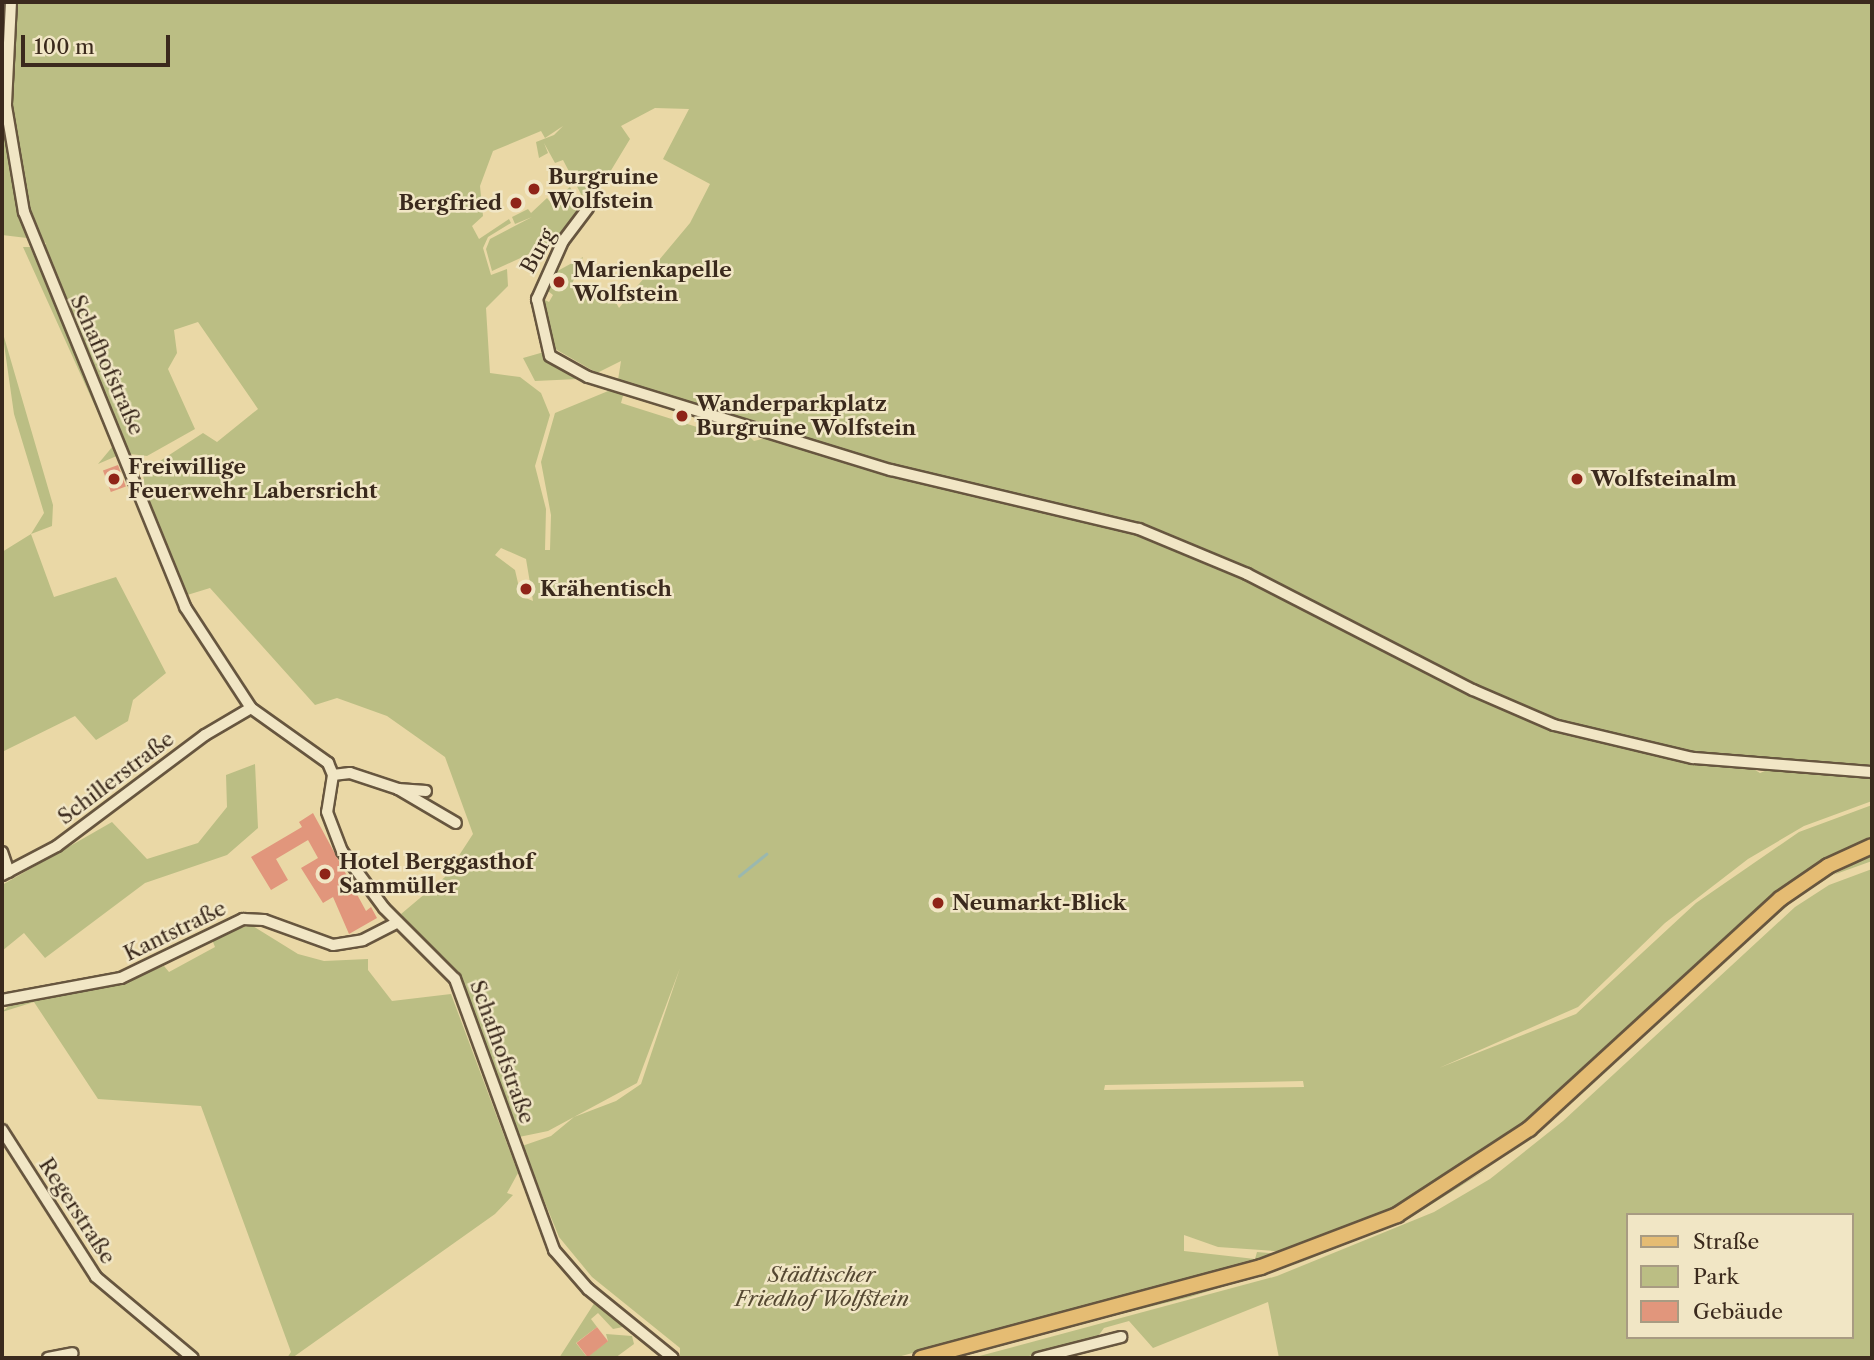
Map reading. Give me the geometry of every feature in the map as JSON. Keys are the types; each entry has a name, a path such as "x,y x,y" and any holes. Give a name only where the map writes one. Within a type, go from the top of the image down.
{"main road":[{"path":"921,1358 1142,1300 1328,1245 1397,1215 1471,1171 1559,1104 1780,899 1828,866 1872,846"}],"street":[{"name":"Schafhofstraße","path":"11,2 4,75 10,144 35,244 185,607 251,708 319,754 333,775 326,802 334,834 357,874 398,922 455,979 554,1250 588,1289 673,1358"},
{"name":"Burg","path":"588,208 563,241 537,299 550,356 587,377 891,470 1150,533 1553,725 1693,758 1872,772"},
{"name":"Schillerstraße","path":"5,873 67,839 205,735 251,708"},
{"path":"333,775 350,772 398,789 457,823"},
{"path":"398,789 426,791"},
{"path":"2,852 5,873"},
{"name":"Kantstraße","path":"2,1000 129,975 243,919 264,920 333,946 363,940 398,922"},
{"name":"Regerstraße","path":"2,1130 96,1277 193,1358"},
{"path":"1038,1358 1121,1336"},
{"path":"48,1358 73,1353"}],"green space":[{"name":"Städtischer Friedhof Wolfstein","path":"15,2 1872,2 1872,765 1763,757 1752,768 1760,773 1770,769 1872,776 1872,801 1804,826 1748,859 1665,923 1578,1007 1439,1068 1576,1014 1696,903 1799,832 1872,805 1872,839 1788,886 1510,1136 1398,1209 1289,1252 1218,1247 1184,1235 1184,1251 1255,1259 1257,1252 1279,1254 894,1358 680,1358 680,1348 592,1277 559,1237 522,1146 551,1136 574,1117 616,1101 641,1084 680,968 637,1083 548,1131 519,1137 459,975 401,914 445,877 473,834 445,757 387,716 337,698 315,705 210,588 184,596 145,494 143,472 203,433 217,442 258,409 198,322 174,330 177,353 168,369 195,429 147,456 130,454 42,252 46,243 39,241 27,203 10,95","holes":["655,108 689,109 663,159 710,184 690,223 619,308 610,292 572,284 583,257 552,274 543,287 553,295 549,302 541,298 550,346 597,373 621,361 618,380 768,428 766,438 754,441 742,429 738,440 621,403 624,392 613,389 555,413 541,462 551,515 550,550 545,550 546,509 535,466 550,415 541,393 520,377 490,373 486,308 508,286 507,269 491,275 483,248 488,237 511,223 509,219 479,239 472,226 483,216 480,186 493,151 541,131 545,138 563,126 554,135 536,142 539,158 548,153 544,143 555,163 563,160 582,196 598,173 607,177 630,139 621,126","501,548 526,559 533,601 521,596 515,570 495,555","1303,1081 1304,1087 1104,1090 1105,1085"]},
{"path":"2,120 11,178 27,238 2,235"},
{"path":"570,187 581,207 551,244 492,271 486,249 490,239 532,217 515,224 512,217 528,209 531,213 547,198 551,203"},
{"path":"23,247 30,247 119,455 98,464 113,446"},
{"path":"2,330 53,505 52,526 31,534 44,513 14,414"},
{"path":"544,352 551,362 578,379 535,381 523,358"},
{"path":"31,534 54,597 116,577 166,673 133,700 128,721 96,740 75,716 2,752 2,552"},
{"path":"255,764 258,828 227,855 145,883 45,958 24,933 2,951 2,885 112,822 147,859 198,843 227,807 226,775"},
{"path":"1872,854 1872,861 1833,875"},
{"path":"1872,869 1872,1358 1279,1358 1268,1302 1153,1348 1129,1321 1104,1328 1096,1339 1021,1358 972,1358 1277,1276 1434,1212 1490,1179 1563,1121 1795,907 1829,885"},
{"path":"1833,875 1796,898 1673,1008 1794,896"},
{"path":"251,925 298,954 324,961 368,959 368,970 392,1001 451,994 518,1173 507,1193 513,1195 495,1214 292,1358 287,1358 291,1352 201,1106 98,1099 34,1002 2,1012 11,1004 110,987 164,966 169,972 215,947 211,937"},
{"path":"1491,1167 1408,1219 1292,1266 1417,1211"},
{"path":"1283,1267 1286,1267 1190,1297 940,1358"},
{"path":"595,1302 628,1326 613,1329 598,1313 591,1319 597,1327 576,1343 587,1357 608,1341 606,1334 632,1336 634,1344 615,1358 559,1358"}],"building":[{"name":"Freiwillige Feuerwehr Labersricht","path":"118,465 126,487 111,492 103,470"},
{"name":"Hotel Berggasthof Sammüller","path":"313,813 366,911 371,907 377,918 349,934 333,897 323,903 301,868 318,858 308,840 276,859 288,880 271,890 251,857 302,827 299,822"},
{"path":"597,1327 608,1341 588,1357 577,1343"}],"waterway":[{"path":"739,876 766,854"}],"place":[{"name":"Burgruine Wolfstein","path":"534,189"},
{"name":"Bergfried","path":"516,203"},
{"name":"Marienkapelle Wolfstein","path":"559,282"},
{"name":"Wanderparkplatz Burgruine Wolfstein","path":"682,416"},
{"name":"Freiwillige Feuerwehr Labersricht","path":"114,479"},
{"name":"Wolfsteinalm","path":"1577,479"},
{"name":"Krähentisch","path":"526,589"},
{"name":"Hotel Berggasthof Sammüller","path":"325,874"},
{"name":"Neumarkt-Blick","path":"938,903"}]}
